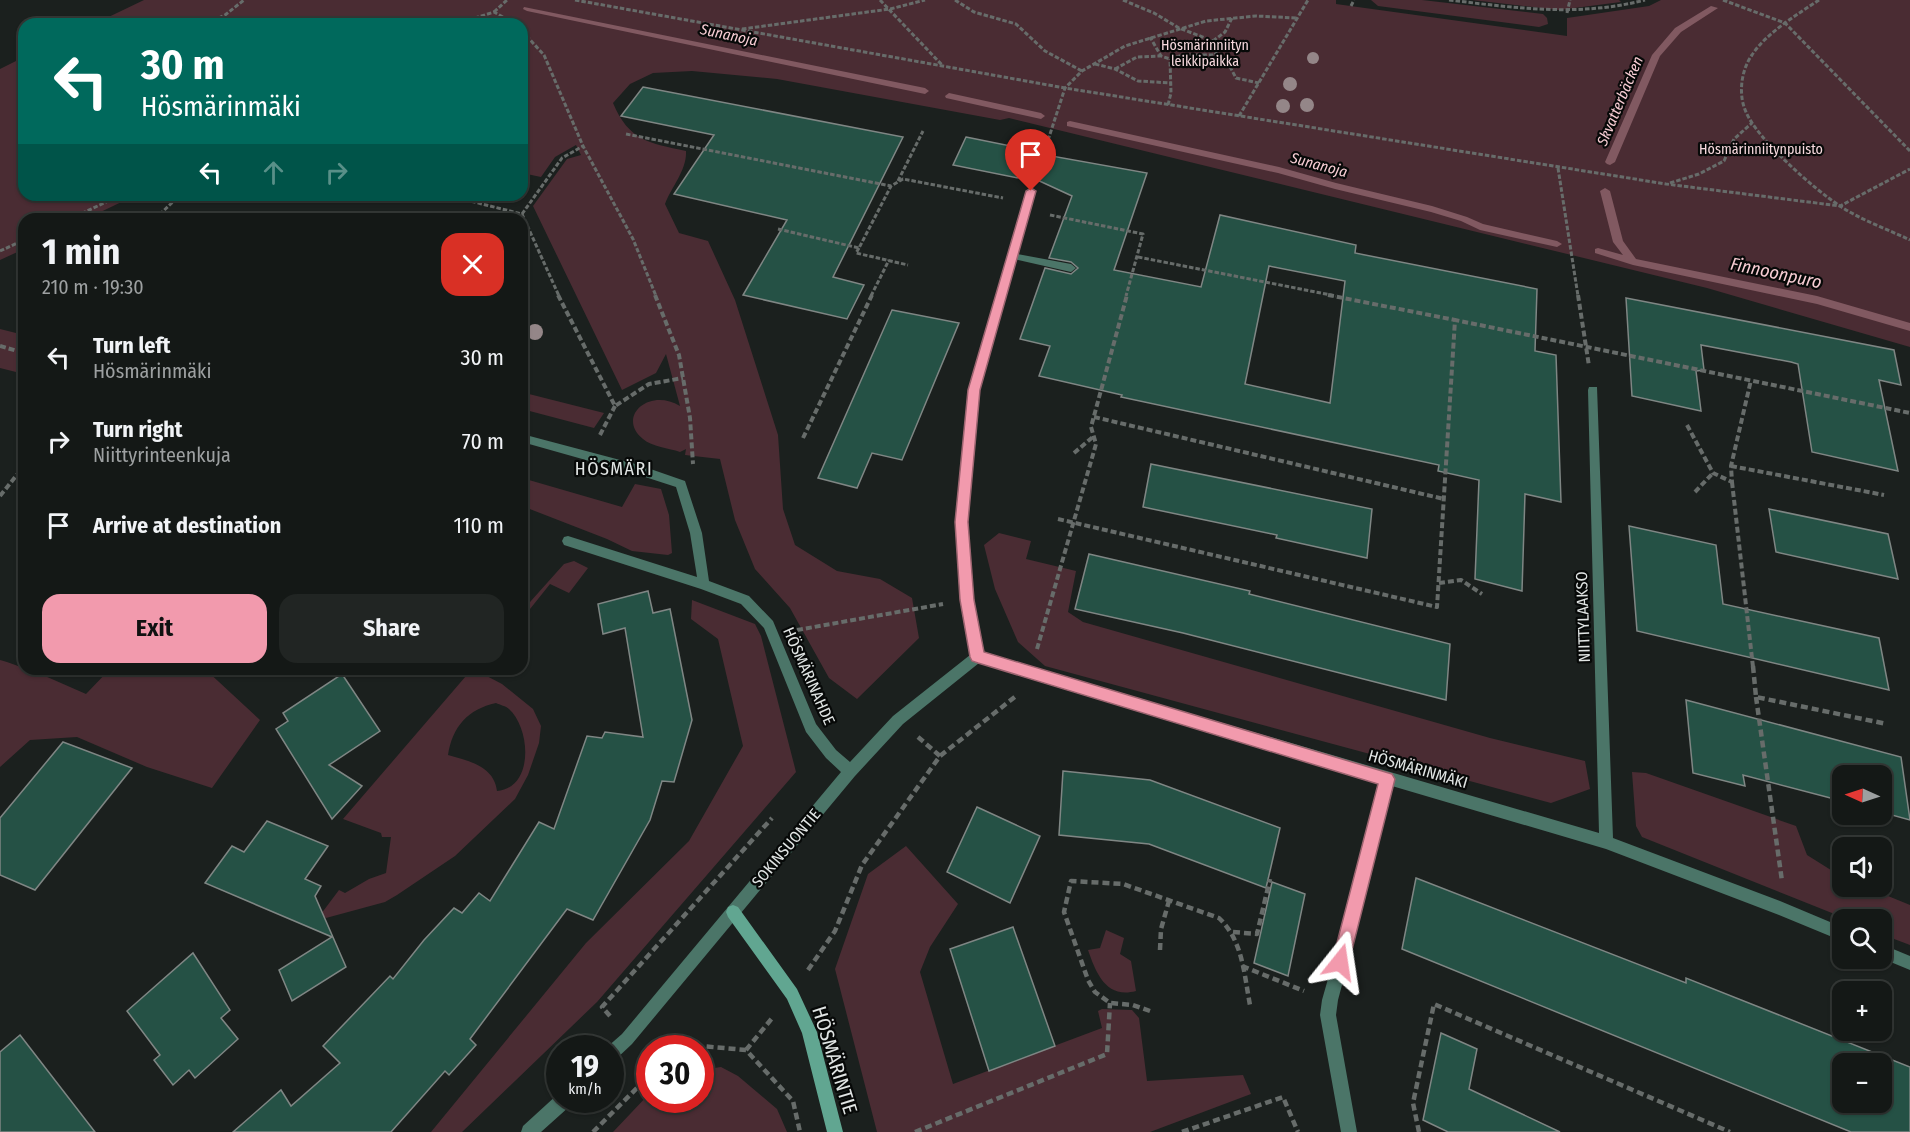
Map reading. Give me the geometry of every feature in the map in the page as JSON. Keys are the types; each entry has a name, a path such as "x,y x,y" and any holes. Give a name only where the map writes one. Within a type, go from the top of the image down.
{"street":[{"path":"978,657 967,600 961,522 974,390 1028,202"},
{"path":"1012,256 1071,268"},
{"name":"NIITTYLAAKSO","path":"1593,390 1606,842"},
{"path":"528,440 681,484 696,529 702,566 702,584"},
{"name":"HÖSMÄRINAHDE","path":"568,541 745,600 769,625 811,728 831,754 850,771"},
{"name":"HÖSMÄRINMÄKI","path":"978,657 1606,842 1832,930"},
{"name":"SOKINSUONTIE","path":"624,1042 850,771 898,720 978,657"},
{"path":"1349,1132 1328,1015 1387,779"},
{"name":"HÖSMÄRINTIE","path":"733,912 792,994 810,1032 835,1132"},
{"path":"1892,956 1910,963"},
{"path":"530,1132 550,1113"}],"path":[{"path":"219,18 244,0"},
{"path":"475,18 494,12 507,0"},
{"path":"575,0 1065,88 1666,184 1840,206 1910,169"},
{"path":"880,0 944,66"},
{"path":"738,30 890,9 925,0"},
{"path":"955,0 962,8 978,15 1009,21 1022,27 1047,52 1082,71"},
{"path":"1123,0 1154,13 1179,28 1213,41 1218,49 1215,55"},
{"path":"1239,116 1308,0"},
{"path":"1351,6 1354,0"},
{"path":"1449,0 1567,13 1620,7 1645,0"},
{"path":"1567,13 1570,0"},
{"path":"1723,0 1785,23 1910,151"},
{"path":"1819,0 1785,23 1752,54 1743,73 1742,91 1745,111 1752,123 1791,167 1840,206 1910,240"},
{"path":"494,12 504,18"},
{"path":"1028,202 1065,88 1082,71 1125,46 1179,28 1232,18 1256,16 1297,18"},
{"path":"1213,41 1225,32 1232,18"},
{"path":"1150,37 1161,56"},
{"path":"528,38 544,55 584,146 633,239 679,355 690,418 693,468 681,484"},
{"path":"1114,69 1137,57 1161,56 1170,59 1183,55 1215,55 1227,62 1236,78 1259,83"},
{"path":"1167,105 1171,93 1170,59"},
{"path":"1094,64 1114,69 1138,81 1171,83"},
{"path":"1666,184 1699,174 1724,161 1734,139 1752,123"},
{"path":"898,182 923,131"},
{"path":"626,134 891,186"},
{"path":"523,213 562,158 584,146"},
{"path":"1558,168 1586,346"},
{"path":"908,265 856,253 891,186 903,179 1028,202 1143,234 1091,427 1096,444 1030,672"},
{"path":"83,213 108,201"},
{"path":"161,213 174,201"},
{"path":"470,201 518,213"},
{"path":"528,226 566,310 615,406"},
{"path":"777,229 859,248"},
{"path":"0,252 18,243"},
{"path":"1137,257 1910,413"},
{"path":"803,438 889,260"},
{"path":"1058,519 1437,607 1455,320"},
{"path":"0,346 18,351"},
{"path":"600,435 615,406 649,384 683,378"},
{"path":"1751,380 1731,466 1756,697 1782,879 1780,908"},
{"path":"1094,417 1444,499"},
{"path":"1687,425 1713,473 1732,482"},
{"path":"1074,453 1094,435"},
{"path":"1731,466 1884,495"},
{"path":"1695,492 1713,473"},
{"path":"0,496 18,474"},
{"path":"1439,583 1461,580 1482,594"},
{"path":"790,631 967,600"},
{"path":"746,1050 792,994 835,931 862,865 940,756 1016,696"},
{"path":"1756,697 1887,724"},
{"path":"602,1007 773,817"},
{"path":"1233,932 1257,934 1270,879"},
{"path":"1150,1011 1133,1005 1110,1003 1095,992 1088,980 1064,912 1071,881 1123,884 1219,918 1230,926 1233,932 1241,955 1250,1005"},
{"path":"1160,950 1161,929 1169,901"},
{"path":"1242,966 1308,993"},
{"path":"915,1132 1107,1054 1110,1003"},
{"path":"1419,1132 1413,1103 1434,1004 1730,1132"},
{"path":"714,1047 746,1050 793,1101 800,1132"},
{"path":"593,1132 636,1089"},
{"path":"1182,1132 1282,1097 1298,1132"}],"green space":[{"name":"Hösmärinniitynpuisto","path":"144,0 1336,0 1336,4 1567,36 1567,18 1649,6 1661,0 1910,0 1910,347 1707,288 1009,118 1000,120 777,79 692,71 653,73 630,84 613,103 619,116 633,133 651,142 686,151 682,171 665,204 679,233 708,241 735,300 778,435 783,509 795,545 837,571 880,579 912,598 919,638 857,699 829,678 790,608 755,569 735,520 720,459 685,455 686,449 680,452 656,446 643,439 636,430 633,422 635,414 648,402 668,401 680,406 666,354 656,373 622,390 533,206 567,159 581,155 576,145 555,157 541,177 528,174 528,18 106,18"},
{"path":"1371,0 1422,0 1543,14 1548,24 1539,27 1378,6"},
{"path":"1472,0 1619,0 1621,2 1559,10"},
{"path":"18,60 18,201 124,201 98,213 18,213 18,252 0,260 0,69"},
{"path":"0,329 18,334 18,372 0,368"},
{"path":"528,394 604,413 594,428 528,411"},
{"path":"528,480 622,507 635,484 661,489 669,515 672,553 668,555 632,551 528,508"},
{"path":"999,533 1031,541 1026,559 1076,571 1068,612 1083,622 1490,738 1585,761 1590,789 1551,803 1045,666 1018,642 995,589 984,545"},
{"path":"574,561 588,568 569,593 550,584 528,612 528,604 564,564"},
{"path":"692,600 755,624 761,636 796,772 597,1002 563,1035 546,1035 546,1051 462,1132 431,1132 586,943 689,841 743,746 718,639 691,619"},
{"path":"0,660 18,666 18,675 43,675 86,694 104,675 211,675 260,720 212,788 147,767 77,737 30,740 0,767"},
{"path":"467,675 485,675 502,684 533,709 541,726 539,743 528,775 515,799 455,856 397,895 385,902 326,918 321,914 339,890 345,893 369,879 386,873 391,837 382,837 381,833 343,819","holes":["496,703 508,708 522,730 525,756 518,780 509,787 497,791 495,783 486,770 472,762 448,755 453,736 470,715"]},
{"path":"1632,772 1646,773 1796,826 1807,855 1832,871 1832,897 1890,897 1910,905 1910,945 1892,938 1892,909 1832,909 1832,913 1642,837 1636,826"},
{"path":"906,846 958,904 930,947 920,972 953,1084 1102,1028 1098,1011 1102,1009 1132,1010 1139,1018 1147,1081 1243,1075 1251,1094 1150,1132 877,1132 835,969 868,874"},
{"path":"1106,930 1124,938 1120,954 1131,961 1136,991 1117,991 1110,988 1095,967 1088,950 1100,948"},
{"path":"721,1067 738,1076 777,1109 787,1132 613,1132 636,1108 636,1113 714,1113 714,1068"}],"building":[{"path":"643,87 903,137 833,277 864,285 847,319 743,295 787,220 674,194 714,135 621,116"},
{"path":"966,137 1030,150 1029,152 1147,173 1114,270 1201,287 1220,215 1356,245 1355,253 1537,289 1535,351 1556,355 1561,502 1525,494 1522,591 1475,579 1479,480 1438,471 1439,465 1121,397 1122,395 1039,376 1050,346 1020,339 1045,268 1071,274 1078,268 1071,262 1049,258 1072,196 1020,172 1018,178 953,165","holes":["1269,266 1345,281 1330,403 1245,384"]},
{"path":"1626,298 1894,350 1901,385 1879,380 1898,471 1812,452 1798,364 1791,362 1701,345 1704,370 1696,371 1701,411 1632,396"},
{"path":"892,310 959,323 902,460 872,453 857,488 818,478"},
{"path":"1151,464 1372,509 1367,558 1276,538 1277,535 1143,507"},
{"path":"1769,509 1888,534 1898,579 1776,552"},
{"path":"1629,526 1716,545 1723,604 1879,638 1889,690 1637,631"},
{"path":"1089,554 1250,591 1249,594 1450,644 1446,700 1183,633 1075,609"},
{"path":"648,591 653,613 670,609 692,720 674,782 662,781 650,820 593,920 567,909 470,1039 476,1045 449,1075 445,1071 391,1132 233,1132 281,1090 291,1106 340,1063 323,1046 390,976 393,979 424,940 454,908 462,913 479,893 490,901 539,822 554,829 587,736 602,738 605,732 643,737 625,628 603,634 598,604"},
{"path":"343,675 380,731 329,765 362,786 332,819 276,729 288,721 283,713"},
{"path":"1686,700 1901,757 1910,820 1892,815 1892,765 1832,765 1832,798 1743,775 1745,786 1693,773"},
{"path":"63,742 132,768 35,890 0,875 0,818"},
{"path":"1063,771 1150,780 1280,828 1266,888 1149,844 1059,835"},
{"path":"977,807 1040,836 1010,903 947,872"},
{"path":"267,821 328,846 305,879 321,886 315,896 346,967 292,1001 279,970 332,937 205,883 232,846 244,852"},
{"path":"1416,878 1686,983 1686,978 1832,1036 1832,1041 1845,1041 1875,1053 1832,1053 1832,1113 1892,1113 1892,1060 1910,1067 1910,1132 1851,1132 1402,949"},
{"path":"1272,882 1305,894 1288,976 1254,963"},
{"path":"1013,927 1055,1046 989,1071 950,949"},
{"path":"193,953 230,1010 221,1018 238,1039 195,1078 189,1070 173,1085 154,1060 160,1055 127,1011"},
{"path":"1441,1033 1477,1049 1469,1089 1560,1132 1448,1132 1423,1120"},
{"path":"20,1035 95,1132 0,1132 0,1052"}],"waterway":[{"name":"Skvatterbäcken","path":"1610,162 1656,55 1678,30 1714,8"},
{"name":"Sunanoja","path":"527,9 925,91"},
{"name":"Sunanoja","path":"949,96 1041,116"},
{"name":"Sunanoja","path":"1070,124 1279,170 1432,209 1464,219 1480,227 1557,244"},
{"name":"Skvatterbäcken","path":"1605,191 1618,242 1633,262"},
{"name":"Sunanoja","path":"1598,251 1633,262"},
{"name":"Finnoonpuro","path":"1633,262 1817,300 1910,327"}],"district":[{"name":"HÖSMÄRI","path":"614,469"}],"route":[{"path":"1031,191 974,390 961,522 967,600 978,657 1387,779 1362,884 1340,962"}],"park label":[{"name":"Hösmärinniityn leikkipaikka","path":"1205,54"}]}
